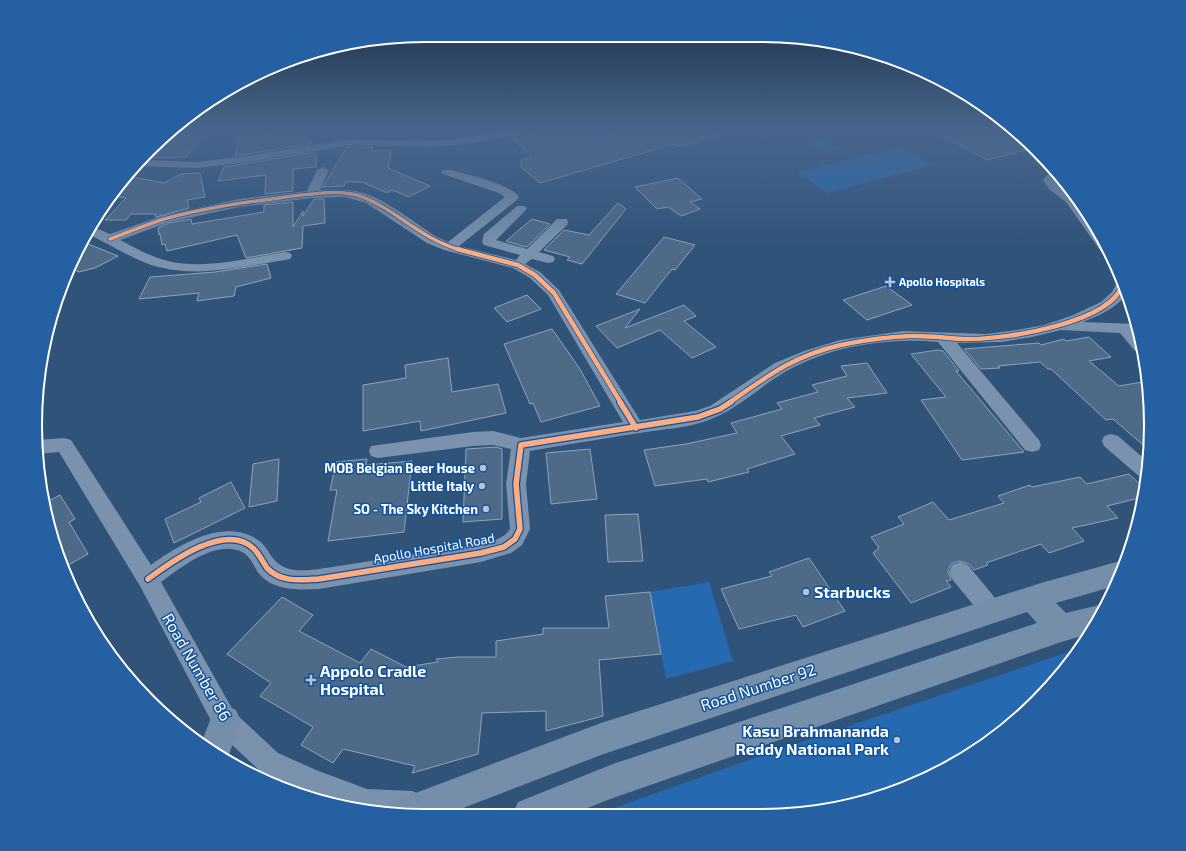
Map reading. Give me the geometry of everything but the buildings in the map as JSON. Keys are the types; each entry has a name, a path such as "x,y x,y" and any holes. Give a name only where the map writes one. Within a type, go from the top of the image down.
{"main road":[{"name":"Road Number 92","path":"417,809 601,739 1032,598 1114,575"},
{"path":"1032,598 1062,629"},
{"path":"543,809 613,781 1091,620"},
{"path":"216,747 225,721"}],"street":[{"path":"312,194 324,171"},
{"path":"447,172 503,190 514,197 449,247"},
{"path":"1052,177 1049,180 1052,186 1070,199"},
{"path":"110,239 165,219 239,203 312,194 345,193 358,195 370,200 427,237 449,247 518,265 535,275 554,293 636,428"},
{"path":"497,210 518,212 488,240 494,244 548,259"},
{"path":"518,265 562,222"},
{"path":"94,232 151,260 185,268 209,267 285,256"},
{"path":"378,451 473,439 493,438 521,445 698,417 724,406 750,386 781,368 813,353 898,336 994,338 1018,335 1072,321 1108,304 1120,292"},
{"path":"1056,326 1130,328"},
{"path":"943,337 1032,445"},
{"path":"1111,441 1142,467"},
{"name":"Road Number 86","path":"43,447 64,445 148,579 225,721 269,762 311,782 367,803 400,808"},
{"name":"Apollo Hospital Road","path":"148,579 177,558 208,543 227,540 241,542 252,547 272,572 284,578 296,580 335,576 481,553 504,547 515,539 520,529 516,484 521,445"},
{"path":"960,572 992,611"}],"shaded area":[{"path":"802,171 911,171 827,193 797,172"},
{"path":"709,582 733,661 666,679 650,592"},
{"name":"Kasu Brahmananda Reddy National Park","path":"1070,651 1032,697 994,730 952,758 907,780 884,789 835,802 786,808 611,809 746,761"}],"cycle path":[{"path":"110,239 165,219 239,203 312,194 345,193 358,195 370,200 432,240 449,247 518,265 535,275 554,293 636,428"},
{"path":"148,579 189,551 212,542 224,540 236,541 249,545 267,567 277,576 294,580 319,579 481,553 504,547 515,539 520,529 516,484 521,445 698,417 723,407 766,376 795,360 856,342 887,337 911,336 986,339 1048,329 1091,313 1111,302 1120,292"}],"place":[{"name":"Apollo Hospitals","path":"890,282"},
{"name":"MOB Belgian Beer House","path":"483,468"},
{"name":"Little Italy","path":"482,486"},
{"name":"SO - The Sky Kitchen","path":"486,509"},
{"name":"Starbucks","path":"806,592"},
{"name":"Appolo Cradle Hospital","path":"311,680"},
{"name":"Kasu Brahmananda Reddy National Park","path":"897,740"}]}
